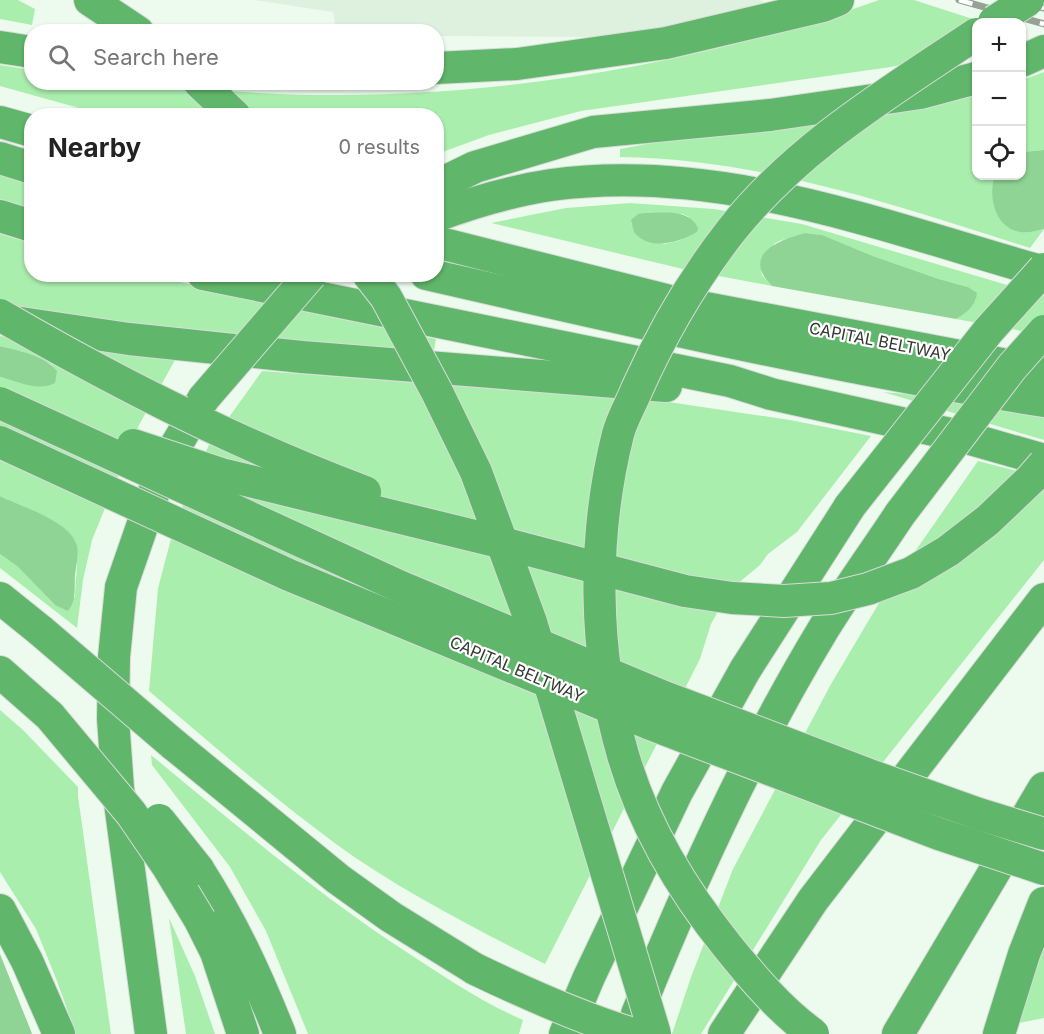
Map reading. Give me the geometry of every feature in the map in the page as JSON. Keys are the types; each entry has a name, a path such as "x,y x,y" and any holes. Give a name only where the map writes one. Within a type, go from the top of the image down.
{"highway":[{"path":"90,0 126,24"},
{"path":"1000,18 1028,0"},
{"path":"444,68 517,64 666,43 831,3"},
{"path":"813,1034 798,1023 753,978 717,932 693,899 663,849 638,797 623,755 608,687 600,605 602,523 619,432 654,349 689,287 730,231 780,176 818,142 972,37"},
{"path":"0,47 24,51"},
{"path":"444,182 475,167 593,132 770,115 920,93 972,79"},
{"path":"207,90 227,108"},
{"path":"0,122 24,129"},
{"path":"0,158 24,166"},
{"path":"444,213 508,193 551,185 607,180 722,187 813,206 1044,271 990,330 850,506 745,670 677,792 565,1034"},
{"path":"0,216 24,224"},
{"name":"CAPITAL BELTWAY","path":"444,244 674,302 1044,372"},
{"path":"444,278 756,346 1044,401"},
{"path":"0,401 221,474 495,541 685,591 732,598 784,601 831,598 868,589 911,573 948,551 988,520 1031,479 1044,462 960,436 771,394 730,381 242,282"},
{"path":"151,1034 118,788 113,719 114,657 121,587 162,470 204,398 304,282"},
{"path":"263,328 318,282"},
{"path":"374,282 386,297 437,392 476,472 531,622 655,1034"},
{"path":"0,317 41,327 302,357 771,394"},
{"path":"0,317 222,431 331,479 495,541"},
{"path":"0,598 284,836 391,917 476,969 539,999 594,1022 631,1034 660,955 708,846 769,726 825,627 900,514 1012,367 1044,331"},
{"path":"0,401 401,587 653,693 872,776 979,814 1044,834"},
{"name":"CAPITAL BELTWAY","path":"0,442 290,575 648,723 939,834 1044,869"},
{"path":"724,1034 813,900 1044,599"},
{"path":"0,672 123,780 163,824 198,869 241,942 280,1034"},
{"path":"50,716 131,813 168,867 200,920 216,952 243,1034"},
{"path":"898,1034 1044,788"},
{"path":"999,1034 1024,954 1044,903"},
{"path":"0,910 27,961 59,1034"}],"shaded area":[{"path":"254,0 760,0 777,8 714,24 595,37 444,36 444,24 335,24 333,12"}],"green space":[{"path":"0,0 18,0 35,9 32,24 0,19"},
{"path":"879,0 914,0 972,19 972,36 962,51 891,67 581,111 489,135 444,151 444,108 79,108 0,86 0,65 24,69 24,90 214,90 312,95 408,93 545,81 681,57 814,22"},
{"path":"1044,72 1044,150 1026,152 1026,79"},
{"path":"972,94 972,180 994,180 1006,226 1023,232 1044,229 1030,248 879,201 777,175 673,160 620,157 620,149 652,143 888,115"},
{"path":"1044,150 1044,229 1019,232 1008,228 998,216 992,191 994,180 1026,180 1026,152"},
{"path":"0,173 24,181 24,207 0,199"},
{"path":"630,203 714,209 802,224 1044,296 1044,335 956,319 969,309 976,299 968,287 873,256 821,235 805,233 774,244 761,269 762,275 772,286 687,270 491,223 566,208","holes":["645,213 683,214 689,217 697,232 678,241 664,244 631,224"]},
{"path":"638,214 682,214 694,222 698,228 697,232 674,242 648,242 634,232 631,220"},
{"path":"805,233 822,235 873,256 968,287 977,293 975,302 967,312 956,319 772,286 763,275 760,266 762,257 775,245"},
{"path":"0,234 24,241 24,282 180,282 436,339 433,355 68,317 0,302"},
{"path":"0,336 175,360 139,425 92,540 83,580 77,628 0,568 0,554 18,567 55,605 75,597 77,550 74,540 58,524 0,496 0,377 36,386 52,365 23,352 0,346"},
{"path":"0,346 31,354 45,361 57,371 55,383 35,386 0,377"},
{"path":"262,371 669,402 790,420 871,436 797,532 768,554 760,565 730,590 711,624 700,659 545,964 438,908 360,861 264,788 149,691 158,588 171,539 191,482 209,445"},
{"path":"883,392 929,396 1044,415 1044,440"},
{"path":"978,461 1044,478 1044,560 821,840 701,1034 672,1034 691,977 733,869 831,684 879,603"},
{"path":"0,496 56,522 73,537 78,557 74,598 68,611 55,605 18,567 0,554"},
{"path":"0,710 23,730 78,787 111,1034 76,1034 36,929 0,872"},
{"path":"151,755 341,907 450,980 523,1020 519,1034 308,1034 266,931 230,867 152,765"},
{"path":"169,918 195,976 215,1034 186,1034"},
{"path":"1044,942 1044,1018 1019,1023"},
{"path":"0,954 31,1031 32,1034 0,1034"}],"railway":[{"path":"959,0 1044,24"},
{"path":"1013,0 1044,8"}]}
